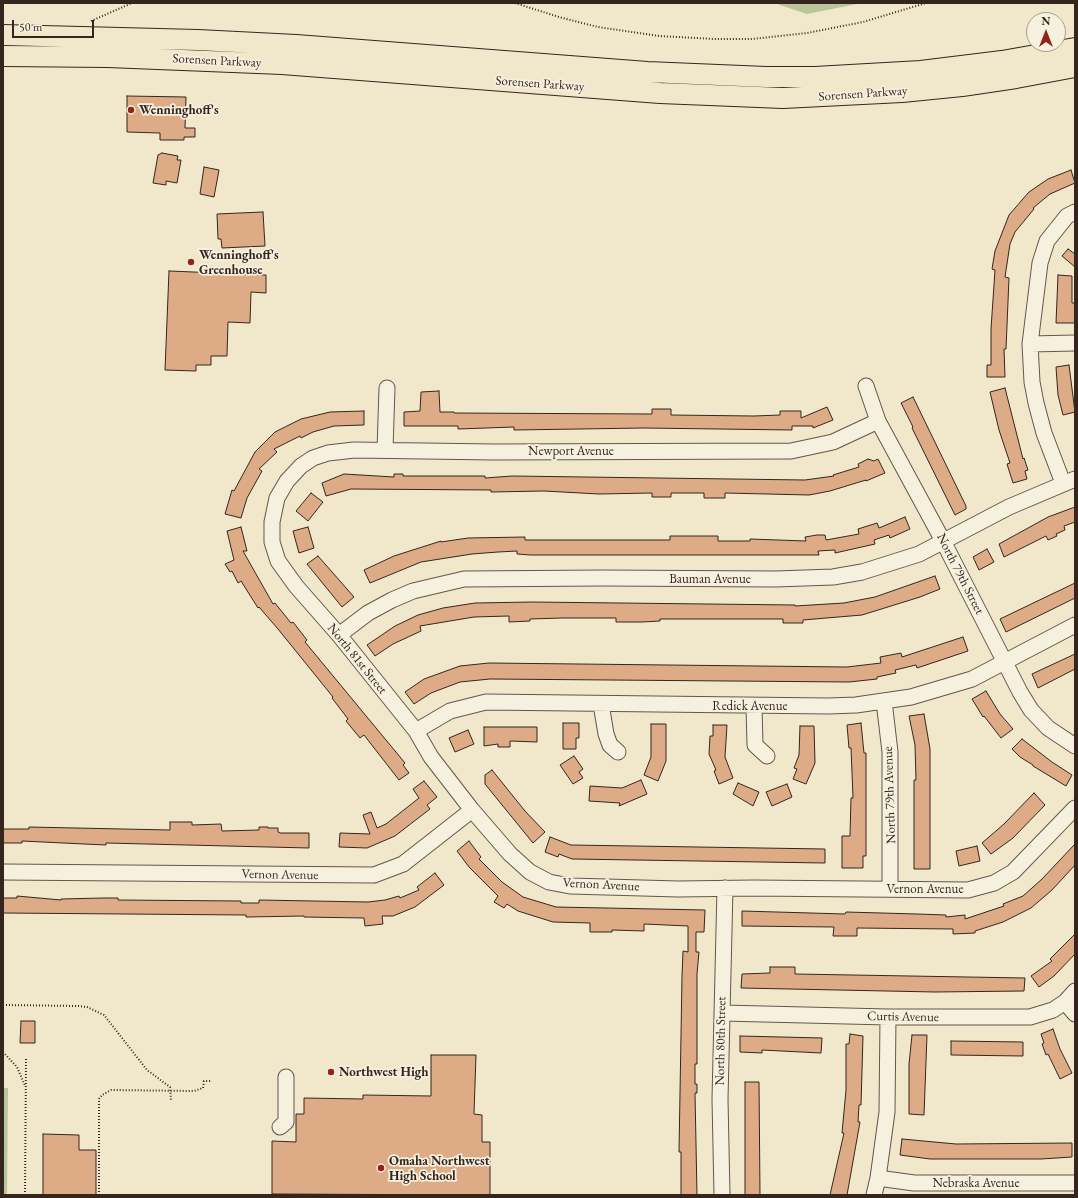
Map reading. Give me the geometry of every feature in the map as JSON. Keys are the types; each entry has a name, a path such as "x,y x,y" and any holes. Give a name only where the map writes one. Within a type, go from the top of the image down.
{"main road":[{"name":"Sorensen Parkway","path":"3,35 190,40 296,45 646,72 766,77 815,77 921,71 1002,61 1075,48"},
{"name":"Sorensen Parkway","path":"3,56 208,60 376,71 660,93 783,98 902,92 962,86 1075,67"}],"street":[{"path":"1069,481 1044,433 1032,382 1030,344 1040,263 1047,242 1067,216 1075,212"},
{"path":"1030,344 1075,343"},
{"name":"North 79th Street","path":"866,386 878,421 943,541 1031,710 1048,728 1075,746"},
{"path":"385,450 387,388"},
{"name":"Newport Avenue","path":"277,498 287,481 301,466 313,458 340,451 791,451 833,442 878,421"},
{"name":"Bauman Avenue","path":"338,635 368,613 392,600 413,591 464,579 776,579 833,577 884,566 919,554 1008,507 1069,481"},
{"name":"North 81st Street","path":"277,498 272,522 272,542 278,561 299,590 338,635 416,731 431,757 472,810"},
{"name":"Redick Avenue","path":"416,731 450,711 486,702 754,706 856,705 912,697 950,687 972,679 1075,625"},
{"name":"North 79th Avenue","path":"884,701 890,752 890,890"},
{"path":"601,704 606,734 610,745 618,752"},
{"path":"754,706 756,745 767,756"},
{"name":"Vernon Avenue","path":"3,872 374,875 403,864 472,810 510,854 530,872 548,882 589,886 678,889 725,888 960,891 994,882 1013,872 1075,808"},
{"name":"North 80th Street","path":"722,1195 720,1099 725,888"},
{"path":"1070,997 1075,1014"},
{"name":"Curtis Avenue","path":"722,1013 888,1017 1030,1017 1042,1015 1070,997"},
{"path":"874,1195 878,1178 887,1112 888,1017"},
{"path":"280,1127 286,1122 286,1077"},
{"name":"Nebraska Avenue","path":"878,1178 985,1190 1075,1183"}],"path":[{"path":"515,3 559,17 605,28 659,36 752,39 807,34 863,22 926,3"},
{"path":"3,1005 66,1006 96,1010 110,1020 143,1066 170,1087 171,1100"},
{"path":"3,1052 17,1067 25,1085 26,1097"},
{"path":"25,1195 26,1058"},
{"path":"99,1195 99,1103 102,1095 111,1090 200,1090 203,1088 204,1080 212,1080"}],"green space":[{"path":"774,3 862,3 807,14"},
{"path":"3,1088 8,1088 7,1195 3,1195"}],"building":[{"path":"127,96 186,97 185,128 195,128 195,137 184,137 184,140 160,140 160,133 127,132"},
{"path":"162,153 178,156 177,160 181,160 177,183 166,181 166,185 153,183 158,155"},
{"path":"204,167 219,170 214,197 200,194"},
{"path":"1071,170 1075,183 1050,194 1033,208 1034,209 1015,232 1010,244 1005,277 1009,278 1006,349 1004,349 1005,377 987,377 987,365 991,365 991,329 995,270 992,269 995,251 1009,215 1029,192 1048,179"},
{"path":"263,212 265,246 222,248 221,239 218,239 217,214"},
{"path":"1068,249 1075,254 1075,267 1062,256"},
{"path":"169,271 266,275 266,293 251,292 250,323 228,322 227,356 211,356 211,365 196,365 196,371 165,370"},
{"path":"1058,275 1072,276 1072,303 1075,303 1075,323 1056,323"},
{"path":"1069,365 1075,412 1063,415 1058,395 1056,367"},
{"path":"1005,388 1023,459 1024,458 1028,470 1025,471 1027,479 1013,483 1007,464 1010,463 999,430 990,392"},
{"path":"439,391 440,412 652,414 652,409 671,409 671,415 754,416 780,415 780,411 801,411 801,418 827,407 833,420 813,428 813,426 792,426 792,430 644,428 514,430 514,427 458,429 458,426 404,426 404,412 420,411 421,392"},
{"path":"913,397 966,506 966,509 955,515 901,403"},
{"path":"364,411 364,425 334,426 313,432 301,438 300,436 274,449 277,452 259,469 262,471 247,498 241,518 225,514 232,490 234,491 255,452 275,432 301,419 330,412"},
{"path":"868,459 874,461 878,459 885,473 866,481 809,495 725,493 725,498 704,498 704,493 671,493 671,497 652,497 652,493 599,494 544,491 491,492 491,490 351,489 326,496 322,483 344,474 394,477 394,474 403,474 403,476 485,476 485,478 512,476 805,480 834,476 833,475 859,467 858,464"},
{"path":"311,493 323,502 308,521 296,511"},
{"path":"1075,507 1075,522 1064,526 1065,530 1056,534 1057,536 1048,540 1046,536 1004,557 999,544 1048,517"},
{"path":"905,517 910,529 890,538 889,535 874,540 875,544 835,553 835,550 818,551 819,555 530,555 517,554 517,551 472,554 421,562 370,583 364,570 394,556 441,541 468,538 525,537 525,540 670,540 670,536 718,536 718,541 750,541 750,539 806,541 805,537 817,535 825,535 826,540 859,534 858,529 877,523 879,528"},
{"path":"241,527 247,551 243,551 273,604 275,603 291,623 293,622 307,640 305,642 405,763 403,765 409,773 399,780 364,735 360,738 346,721 348,719 332,698 333,697 278,629 259,607 258,608 241,581 238,583 232,571 230,572 225,564 234,560 227,531"},
{"path":"308,527 314,548 299,553 293,531"},
{"path":"987,549 994,562 979,570 973,557"},
{"path":"318,556 354,597 342,607 307,564"},
{"path":"935,576 940,589 920,597 862,615 803,620 803,623 783,623 783,619 660,619 660,621 616,622 616,618 530,619 530,621 509,622 509,616 474,617 420,626 421,631 393,644 375,656 367,645 395,626 418,615 443,608 475,603 532,602 795,606 844,603 875,597"},
{"path":"1075,583 1075,598 1006,632 1000,619"},
{"path":"963,637 968,651 917,668 916,665 895,670 896,673 877,677 877,679 849,682 490,679 460,682 431,693 414,704 405,692 424,679 460,666 489,663 847,667 881,663 880,657 901,653 902,657"},
{"path":"1075,654 1075,669 1038,688 1032,674"},
{"path":"986,691 1000,714 1013,729 1001,738 984,716 983,717 972,699"},
{"path":"924,714 930,749 930,869 914,869 914,780 916,780 915,745 909,716"},
{"path":"563,723 579,723 579,738 576,738 576,749 563,749"},
{"path":"861,723 864,753 866,753 866,856 863,856 863,868 842,868 842,836 850,836 851,798 853,798 851,748 849,748 847,725"},
{"path":"651,724 666,724 666,761 658,781 644,775 651,757"},
{"path":"713,725 727,725 725,757 733,778 719,784 714,771 716,770 709,754 710,736 713,736"},
{"path":"800,726 814,726 815,763 806,784 793,779 797,769 794,768 799,755"},
{"path":"484,727 537,727 537,742 510,741 510,747 498,747 498,744 484,746"},
{"path":"468,730 474,744 455,752 449,738"},
{"path":"1022,739 1072,775 1066,786 1033,766 1012,749"},
{"path":"574,756 583,769 579,772 583,778 573,784 560,765"},
{"path":"492,770 525,811 545,832 533,843 485,784 485,775"},
{"path":"641,780 647,794 619,806 620,803 589,801 590,786 622,788"},
{"path":"424,781 437,797 427,805 430,809 395,836 367,848 339,847 340,833 370,834 363,815 371,812 377,828 386,824 419,798 413,789"},
{"path":"738,783 759,792 753,806 733,794"},
{"path":"787,784 792,797 772,806 766,792"},
{"path":"1034,793 1045,805 1013,838 991,854 982,843 1004,824"},
{"path":"170,822 192,822 192,825 221,824 222,831 259,830 259,827 268,827 278,828 278,832 280,833 309,833 309,848 106,843 106,845 22,841 22,843 3,843 3,829 29,829 29,827 170,830"},
{"path":"550,837 571,845 825,849 825,863 572,859 559,854 558,857 545,852"},
{"path":"469,841 481,857 479,859 502,882 523,897 556,907 705,910 704,932 696,932 696,952 699,952 697,974 697,1064 695,1064 695,1084 697,1084 697,1093 695,1093 697,1195 681,1195 681,1152 679,1152 682,976 683,951 688,952 688,926 644,924 644,931 612,930 612,932 590,932 590,923 553,922 518,911 507,904 504,908 494,902 498,896 469,867 457,851"},
{"path":"1075,844 1075,865 1052,890 1031,908 1003,922 975,931 975,933 953,934 953,929 857,928 857,936 833,936 834,927 742,926 742,911 845,914 846,912 917,914 946,915 946,917 965,915 965,919 1004,906 1003,904 1023,896 1042,879"},
{"path":"977,846 980,861 959,866 956,851"},
{"path":"435,873 444,885 415,907 393,916 382,916 383,924 365,926 364,918 304,916 246,917 246,915 3,913 3,898 17,898 17,896 61,900 118,898 118,900 241,901 241,903 259,903 259,900 368,902 385,900 399,896 400,898 419,890 417,887"},
{"path":"1075,934 1075,954 1054,976 1039,987 1031,976 1052,961 1050,959"},
{"path":"770,967 795,967 795,974 1025,978 1024,991 935,992 741,988 742,974 770,973"},
{"path":"21,1021 35,1021 35,1043 20,1043"},
{"path":"1053,1029 1060,1049 1072,1073 1060,1079 1048,1054 1046,1055 1042,1044 1044,1043 1041,1034"},
{"path":"850,1034 863,1036 861,1105 859,1105 858,1122 860,1122 847,1195 830,1195 844,1133 842,1133 846,1090 846,1044 849,1044"},
{"path":"912,1035 927,1035 924,1115 909,1114 909,1064"},
{"path":"740,1036 822,1038 821,1053 762,1050 762,1053 740,1052"},
{"path":"951,1041 1023,1042 1023,1056 951,1055"},
{"name":"Omaha Northwest High School","path":"431,1055 476,1055 474,1114 482,1115 482,1142 490,1142 490,1195 272,1194 272,1141 296,1142 296,1114 304,1114 304,1098 363,1099 363,1095 431,1096"},
{"path":"745,1082 759,1082 760,1195 745,1195"},
{"path":"43,1134 79,1135 79,1150 96,1150 96,1195 43,1195"},
{"path":"902,1139 956,1144 1072,1143 1072,1157 1041,1159 930,1159 900,1155"}],"place":[{"name":"Wenninghoff's","path":"131,110"},
{"name":"Wenninghoff's Greenhouse","path":"191,262"},
{"name":"Northwest High","path":"331,1072"},
{"name":"Omaha Northwest High School","path":"381,1168"}]}
